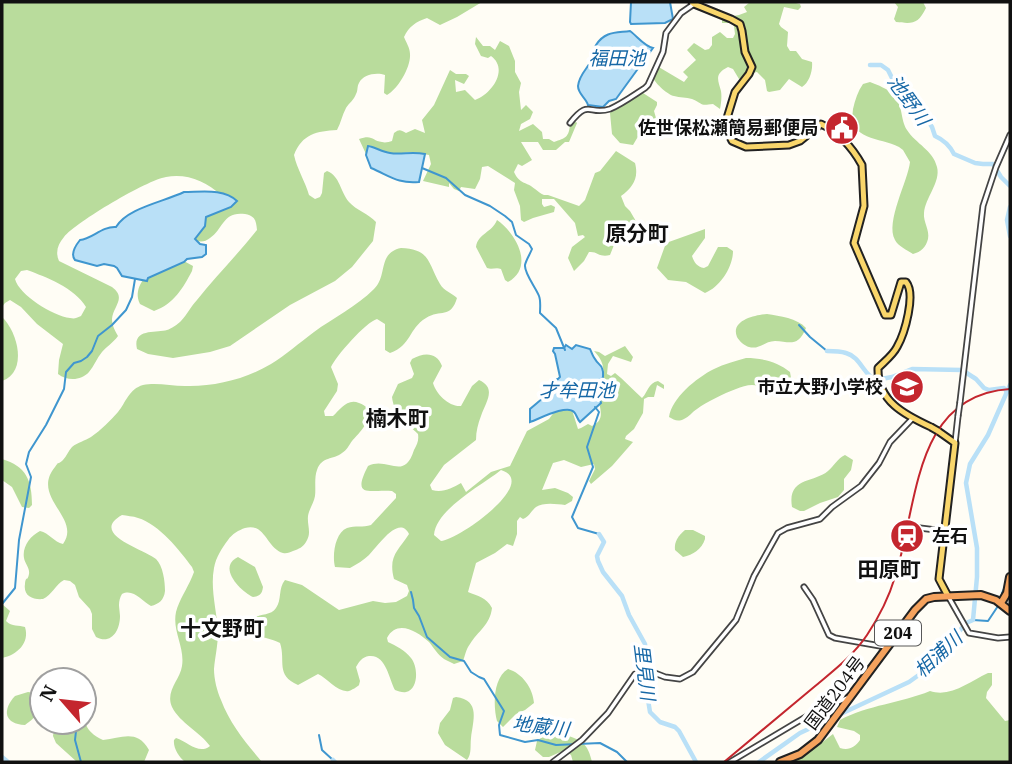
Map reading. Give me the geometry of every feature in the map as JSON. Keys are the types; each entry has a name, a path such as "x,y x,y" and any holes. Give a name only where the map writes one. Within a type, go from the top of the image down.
{"highway":[{"path":"1001,603 1007,593 1010,577"},
{"name":"国道204号","path":"780,762 806,750 818,740 922,603 934,597 981,595 991,597 1010,611"}],"main road":[{"path":"693,3 732,19 742,27 745,52 752,67 735,92 727,118 727,131 733,141 746,147 789,145 800,141 821,124 844,140 861,164 864,206 854,243 885,315 891,315 901,282 906,282 910,287 909,307 898,346 878,368 883,393 912,419 939,431 955,443 939,579 948,596"}],"street":[{"path":"570,123 583,109 610,108 645,89 663,52 666,33 681,13 693,3"},
{"path":"955,443 983,212 1010,135"},
{"path":"553,762 575,747 591,731 608,713 632,678 641,671 673,679 693,673 736,620 754,576 778,533 820,519 861,486 873,472 890,442 912,419"},
{"path":"920,528 944,531"},
{"path":"804,587 829,635 888,648"},
{"path":"948,596 969,634 998,638 1010,636"},
{"path":"730,762 809,716 836,702 847,701"}],"green space":[{"path":"2,2 482,2 440,25 427,18 413,25 404,37 410,59 395,88 387,95 384,93 385,75 367,76 358,84 355,96 337,130 311,135 297,148 294,155 309,195 315,199 320,197 324,173 327,171 337,180 349,202 376,222 373,241 352,267 335,281 290,305 230,346 173,358 148,354 137,349 136,342 142,335 169,329 181,321 257,230 253,217 238,214 228,218 215,234 205,241 189,238 221,195 195,179 173,176 157,180 112,202 71,230 59,245 59,261 112,287 119,299 112,319 118,336 102,352 86,375 74,379 58,374 63,344 10,300 2,307","holes":["27,270 60,284 75,294 86,307 81,316 72,318 55,313 23,292 15,279 21,271"]},
{"path":"750,2 800,4 798,10 784,7 779,24 788,32 787,46 790,51 796,51 802,59 812,62 810,76 802,87 789,79 780,90 769,92 765,80 757,72 739,79 733,69 728,67 718,78 720,109 713,104 703,105 692,99 671,95 657,83 653,78 657,66 684,82 688,77 683,72 696,60 687,50 694,43 705,50 709,49 712,37 720,32 727,38 733,38 734,26 731,23 722,23 722,18 747,12 744,7"},
{"path":"894,2 923,2 926,8 914,22 896,22 894,19 898,7"},
{"path":"476,37 483,46 490,46 495,50 500,41 509,46 515,61 515,72 521,83 521,110 526,105 533,112 530,119 521,124 519,131 533,124 542,132 543,139 554,142 566,136 570,124 577,123 569,142 556,150 543,150 538,142 521,142 532,160 522,166 518,164 514,172 521,181 543,195 579,206 585,200 595,173 600,171 616,151 635,163 634,182 621,196 637,223 626,241 621,240 614,245 610,255 589,252 574,271 568,258 572,247 585,237 578,236 575,223 554,199 542,199 542,204 544,207 555,207 554,212 524,222 521,220 520,206 514,190 515,183 488,166 482,167 475,189 461,187 459,191 449,183 449,187 423,181 431,164 429,155 387,153 369,146 366,154 359,139 370,137 386,142 392,141 394,133 399,130 406,133 415,129 425,133 422,120 434,105 450,70 469,76 464,84 455,80 456,92 465,90 475,100 492,87 498,74 496,61 491,56 481,56 475,44"},
{"path":"870,82 894,95 907,130 932,156 937,167 937,178 924,213 928,239 923,249 913,254 898,244 893,232 895,212 910,162 899,147 860,132 853,119 858,93 863,84"},
{"path":"643,93 657,102 654,111 656,118 646,123 633,145 620,143 612,134 610,113 613,107"},
{"path":"497,220 511,233 520,250 520,268 516,276 508,282 501,269 487,268 476,247 479,239"},
{"path":"705,229 705,238 692,256 698,265 704,268 708,266 718,247 727,247 733,251 725,276 705,293 686,282 668,280 657,268 666,243"},
{"path":"401,248 418,251 427,259 442,286 457,298 455,305 448,311 431,315 420,322 402,346 390,353 385,350 385,324 377,319 372,321 334,362 331,367 338,384 337,391 324,411 325,416 333,416 344,405 355,402 366,407 369,416 364,427 345,450 319,466 314,499 308,516 309,536 304,545 283,553 273,547 262,532 252,527 234,534 221,549 213,576 218,632 215,681 229,717 262,762 185,762 175,749 176,738 202,749 210,746 180,718 170,701 182,666 176,612 194,572 192,567 154,526 138,518 122,515 113,522 112,529 122,541 156,559 165,587 161,601 151,606 134,594 122,594 118,627 110,638 101,639 96,637 92,629 90,609 70,581 64,580 43,599 30,596 25,588 29,570 24,550 28,542 40,531 63,544 67,534 66,525 48,488 49,478 72,447 102,428 138,387 153,384 207,385 230,381 261,369 282,357 374,289 389,255"},
{"path":"182,260 193,266 192,271 172,300 154,311 140,304 139,289 154,267"},
{"path":"767,314 793,320 806,328 800,338 793,342 771,341 753,348 742,343 737,337 737,326 745,320"},
{"path":"2,317 16,341 18,361 10,376 2,381"},
{"path":"625,346 633,357 631,362 613,356 608,364 607,374 611,376 615,373 642,398 655,382 664,385 664,389 657,385 654,397 644,399 643,413 625,439 633,442 612,466 591,484 589,481 595,469 594,464 581,467 564,460 553,463 542,490 555,488 568,493 573,497 572,501 565,505 539,505 525,518 520,517 513,546 507,544 476,563 468,592 484,599 492,608 489,619 469,646 463,661 454,664 445,660 424,638 402,628 391,632 387,638 388,642 409,655 415,666 415,682 406,692 395,690 386,668 375,656 363,659 356,667 359,685 349,691 337,688 318,674 298,685 286,677 280,643 251,633 246,628 254,618 276,608 285,580 302,585 339,610 373,601 396,602 407,596 409,591 407,585 394,579 392,571 395,554 409,534 405,529 394,529 367,557 350,568 335,567 334,557 337,539 343,531 350,527 371,525 396,498 392,491 365,490 361,484 368,466 405,465 417,444 418,434 398,413 392,397 398,384 412,378 412,359 425,354 440,361 442,366 433,383 440,395 456,406 461,406 472,386 479,380 488,387 489,396 478,425 476,440 444,465 430,485 432,490 440,491 461,483 466,492 491,472 510,466 527,431 549,419 555,411 572,410 578,429 597,423 601,416 599,392 603,367 594,351 605,356","holes":["501,470 510,476 511,486 504,497 479,521 451,538 441,541 434,535 442,516 461,499"]},
{"path":"746,358 775,363 790,372 791,378 782,388 777,389 752,385 738,388 705,403 682,420 669,417 680,396 700,378 718,367"},
{"path":"845,455 853,460 851,470 844,479 844,490 838,497 804,511 792,507 794,490 798,486 822,475"},
{"path":"2,459 17,466 26,475 32,496 32,505 29,508 22,507 12,487 2,480"},
{"path":"685,530 693,530 705,536 705,539 697,551 683,557 675,547 677,539"},
{"path":"238,557 255,567 263,587 259,595 253,597 248,594 233,578 230,567 232,561"},
{"path":"2,604 10,611 6,621 25,627 26,638 13,654 2,658"},
{"path":"508,669 526,682 534,703 516,714 503,727 497,721 495,693 499,679"},
{"path":"992,673 992,685 986,698 1005,721 1010,720 1010,762 789,762 807,754 833,734 840,748 849,749 854,746 860,740 860,735 837,727 840,720 851,715 930,691 938,693 960,688"},
{"path":"28,692 28,723 25,725 13,722 7,715 8,706 15,696"},
{"path":"456,697 469,702 474,712 467,760 445,745 438,733 440,723"},
{"path":"565,735 583,744 592,762 573,762 571,755 565,750 543,757 535,750 537,741 542,737"},
{"path":"53,736 97,736 103,740 129,736 139,739 149,750 144,762 77,762 56,743"}],"water":[{"path":"631,2 670,2 673,19 665,23 631,24"},
{"name":"福田池","path":"630,31 653,48 616,99 603,107 588,105 578,86 596,45 607,35"},
{"path":"368,146 390,153 425,154 419,182 400,181 371,168 366,155"},
{"path":"184,192 219,192 237,201 231,207 206,217 205,226 195,239 206,245 206,254 202,257 187,259 148,278 147,281 122,276 114,266 97,266 75,260 73,252 80,240 106,228 116,227 121,220 137,210"},
{"name":"才牟田池","path":"566,345 572,349 576,345 590,349 601,367 601,403 580,422 574,412 565,410 530,422 530,409 543,398 548,384 560,377 554,348 564,348"}],"waterway":[{"name":"池野川","path":"870,65 881,65 888,70 896,86 917,104 935,136 951,148 954,154 975,163 993,164 1010,186"},
{"path":"422,168 446,178 465,195 490,206 512,222 516,235 532,249 525,268 539,296 540,313 556,328 565,350"},
{"name":"相浦川","path":"1010,207 1007,220 1010,236"},
{"path":"2,604 15,588 19,540 31,477 26,464 29,452 64,389 66,372 74,363 87,357 98,336 126,310 132,297 135,279"},
{"path":"799,325 827,351"},
{"path":"827,351 851,355 868,375 877,381"},
{"path":"881,379 912,369 962,370 984,388 1004,388 1007,392"},
{"name":"相浦川","path":"759,762 800,733 909,682 930,667 966,623 973,620 977,548 966,483 970,464 988,435 1010,385"},
{"path":"595,407 599,412 587,447 593,467 572,517 578,528 599,534"},
{"name":"里見川","path":"599,534 604,542 597,556 598,561 622,596 645,644 644,675 650,712 660,722 679,731 696,762"},
{"path":"1002,593 1005,587"},
{"name":"地蔵川","path":"411,592 414,608 427,637 450,657 464,661 471,672 484,679 504,711 499,725 500,735 525,742 538,740 556,745 600,743 617,752 627,762"},
{"path":"973,620 988,621 998,606"},
{"path":"319,735 322,750 333,760"},
{"path":"75,736 81,762"},
{"path":"2,757 8,762"}],"railway":[{"path":"724,762 835,669 861,643 880,614 893,584 924,459 937,433 954,411 978,396 1010,389"}],"place":[{"name":"佐世保松瀬簡易郵便局","path":"842,128"},
{"name":"市立大野小学校","path":"907,387"},
{"name":"左石","path":"907,536"}],"district":[{"name":"原分町","path":"637,234"},
{"name":"楠木町","path":"397,419"},
{"name":"田原町","path":"889,570"},
{"name":"十文野町","path":"222,629"}]}
